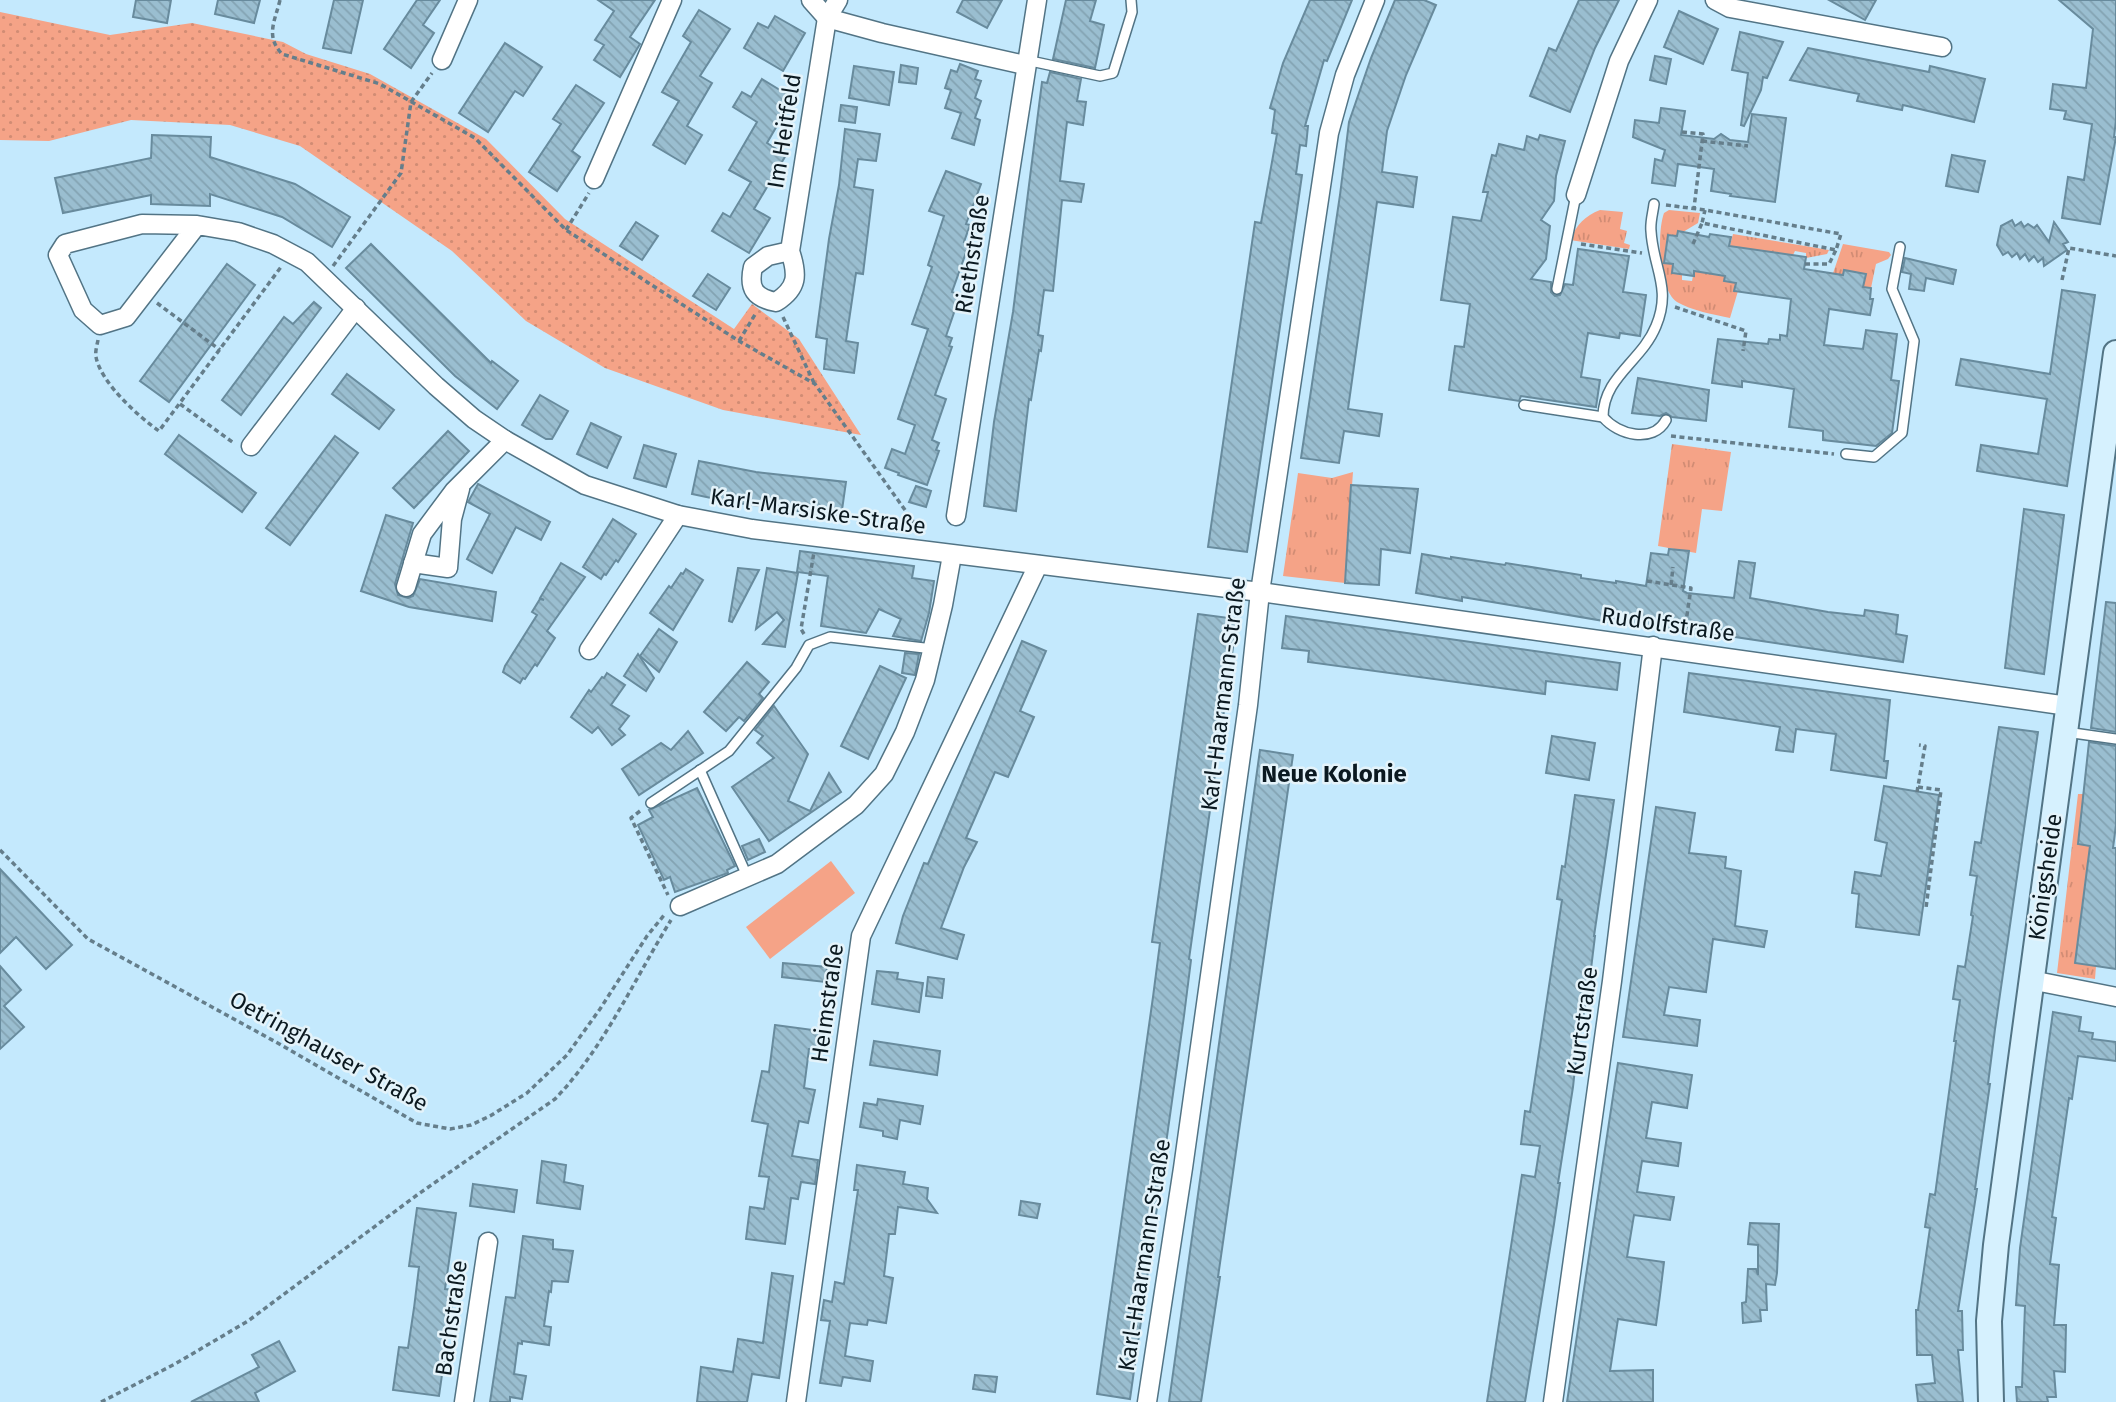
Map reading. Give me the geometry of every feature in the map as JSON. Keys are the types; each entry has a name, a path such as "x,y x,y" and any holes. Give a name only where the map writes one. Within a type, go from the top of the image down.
{"main road":[{"name":"Königsheide","path":"1991,1402 1989,1331 1996,1245 2116,353"}],"street":[{"path":"442,60 468,0"},
{"path":"594,179 672,0"},
{"path":"811,0 827,18 882,33 1026,62"},
{"name":"Im Heitfeld","path":"771,301 790,293 795,279 795,265 790,250 827,18 838,0"},
{"name":"Riethstraße","path":"956,516 1037,0"},
{"name":"Karl-Haarmann-Straße","path":"1147,1402 1248,705 1260,592 1329,133 1345,75 1376,0"},
{"path":"1576,195 1619,61 1648,0"},
{"path":"1715,0 1730,8 1942,47"},
{"name":"Karl-Marsiske-Straße","path":"100,325 83,310 58,255 65,244 142,224 197,225 237,232 273,244 307,262 474,419 505,440 585,485 678,515 752,529 944,554"},
{"path":"100,325 126,317 197,225"},
{"path":"771,301 757,295 750,280 752,267 768,256 790,250"},
{"path":"251,446 356,308"},
{"path":"406,587 422,534 461,484 505,440"},
{"path":"414,563 448,568 452,519 461,484"},
{"name":"Karl-Marsiske-Straße","path":"589,650 678,515"},
{"path":"680,906 777,864 856,805 884,774 905,732 925,680 933,649 944,554 1260,592"},
{"name":"Heimstraße","path":"796,1402 861,936 1038,565"},
{"name":"Rudolfstraße","path":"1260,592 2068,706"},
{"name":"Kurtstraße","path":"1553,1402 1612,981 1653,646"},
{"path":"2031,980 2116,997"},
{"name":"Bachstraße","path":"464,1402 488,1242"}],"lane":[{"path":"1026,62 1100,76 1113,73 1132,12 1132,0"},
{"path":"1557,289 1576,195"},
{"path":"1654,204 1651,229 1664,299 1657,325 1647,346 1611,386 1603,402 1603,417 1609,424 1635,435 1651,435 1662,427 1666,420"},
{"path":"1846,454 1874,457 1902,433 1914,341 1892,289 1900,247"},
{"path":"1524,405 1603,417"},
{"path":"651,803 729,751 796,668 809,645 830,637 933,649"},
{"path":"2065,732 2116,739"},
{"path":"700,770 747,876"}],"path":[{"path":"280,0 272,35 274,45 282,54 380,84 475,138 566,230 740,341 815,384"},
{"path":"324,278 401,173 411,102 442,60"},
{"path":"1682,132 1703,134 1694,208"},
{"path":"1702,141 1748,146"},
{"path":"566,230 588,195 594,179"},
{"path":"1654,204 1694,208 1841,234 1829,264 1805,264"},
{"path":"1693,243 1705,210"},
{"path":"1702,223 1836,250"},
{"path":"1566,242 1655,255"},
{"path":"2062,280 2069,248 2116,256"},
{"path":"100,325 95,355 107,381 146,422 159,431 291,254"},
{"path":"144,294 220,351"},
{"path":"740,341 771,301 815,384 944,554"},
{"path":"1663,303 1746,331 1743,351"},
{"path":"180,404 233,444 251,446"},
{"path":"1651,435 1706,439 1821,454 1846,454"},
{"path":"809,645 801,629 813,560"},
{"path":"1671,585 1673,568"},
{"path":"1647,581 1691,588 1682,650"},
{"path":"1919,745 1925,746 1918,789 1941,790 1924,908"},
{"path":"100,1402 175,1364 248,1321 418,1195 555,1099 574,1080 680,906 667,894 631,818 651,803"},
{"name":"Oetringhauser Straße","path":"0,850 88,939 274,1041 417,1124 450,1129 471,1125 518,1099 567,1055 647,936 666,913 680,906"}],"green space":[{"path":"0,12 110,35 192,23 283,42 306,54 370,74 486,139 565,219 734,329 752,304 799,339 861,435 723,410 605,368 526,321 452,251 300,146 230,125 131,120 49,141 0,140"},
{"path":"1600,210 1623,212 1620,229 1627,231 1624,243 1630,245 1629,249 1570,240 1582,221"},
{"path":"1669,210 1700,213 1698,223 1678,232 1677,236 1668,235 1664,263 1673,264 1672,273 1682,275 1682,280 1692,281 1694,271 1700,272 1716,264 1714,274 1725,276 1724,281 1736,283 1734,290 1738,291 1730,318 1689,307 1677,302 1671,295 1663,273 1660,246 1664,213"},
{"path":"1733,234 1829,250 1827,254 1806,258 1806,253 1795,251 1793,255 1741,248 1729,249"},
{"path":"1843,244 1889,252 1891,255 1876,264 1871,288 1863,287 1865,274 1845,270 1842,284 1830,282"},
{"path":"1672,444 1731,452 1722,511 1702,509 1696,553 1658,546"},
{"path":"1353,472 1345,583 1283,576 1298,473 1332,478"},
{"path":"2078,794 2084,794 2078,844 2090,846 2075,963 2096,966 2095,979 2057,973"},
{"path":"831,861 855,893 770,959 746,927"}],"building":[{"path":"136,0 171,0 167,23 133,17"},
{"path":"218,0 260,0 254,23 215,14"},
{"path":"334,0 363,0 351,53 323,48"},
{"path":"417,0 440,0 423,25 434,33 411,68 384,49"},
{"path":"598,0 655,0 630,37 640,44 620,77 594,60 604,45 595,40 614,11"},
{"path":"963,0 1002,0 987,28 957,12"},
{"path":"1066,0 1096,0 1090,21 1104,25 1095,68 1053,59"},
{"path":"1310,0 1352,0 1327,61 1324,60 1305,126 1308,126 1306,146 1300,145 1296,174 1302,175 1247,552 1208,547 1255,222 1261,223 1277,134 1272,133 1275,110 1270,108 1283,63"},
{"path":"1395,0 1424,0 1436,5 1406,75 1387,131 1382,172 1417,177 1413,207 1377,202 1348,409 1382,414 1379,436 1344,431 1339,463 1301,458 1349,122"},
{"path":"1579,0 1619,0 1595,48 1570,112 1530,96 1549,48 1556,51"},
{"path":"1829,0 1876,0 1865,20"},
{"path":"2059,0 2116,0 2116,137 2100,224 2062,218 2068,177 2084,180 2092,124 2064,119 2066,111 2050,109 2053,84 2086,88 2093,29"},
{"path":"699,10 730,29 700,76 712,83 687,126 702,135 685,164 653,145 679,101 662,92 691,42 683,36"},
{"path":"1679,11 1718,29 1703,64 1664,47"},
{"path":"775,16 805,33 783,71 744,48 758,23 768,28"},
{"path":"1740,32 1783,42 1767,78 1763,77 1761,90 1744,126 1741,125 1748,73 1732,70"},
{"path":"505,43 542,67 523,96 515,91 488,132 459,113"},
{"path":"1808,48 1929,72 1930,66 1985,79 1974,122 1903,105 1902,110 1857,101 1859,94 1790,80"},
{"path":"1655,56 1671,59 1666,84 1650,80"},
{"path":"960,64 978,71 975,79 981,81 975,98 981,101 975,118 980,120 974,145 952,138 961,113 945,108 951,90 945,88 951,70 957,72"},
{"path":"901,65 918,68 916,84 899,82"},
{"path":"854,66 894,72 889,105 849,98"},
{"path":"1050,72 1081,79 1077,101 1086,102 1083,125 1067,122 1060,181 1084,184 1081,202 1062,200 1053,291 1044,290 1038,335 1043,336 1031,400 1029,399 1016,511 984,506 994,422 1013,312 1042,82 1047,83"},
{"path":"762,79 793,98 767,143 786,155 754,209 770,218 749,253 712,231 723,213 730,217 751,182 729,170 757,122 733,107 742,92 751,97"},
{"path":"576,85 604,103 572,151 580,157 557,191 529,172 561,124 553,119"},
{"path":"841,105 857,107 855,123 839,121"},
{"path":"1661,108 1685,111 1681,135 1714,139 1721,134 1730,140 1748,142 1752,114 1786,118 1775,202 1711,191 1714,169 1678,164 1675,186 1652,183 1655,159 1662,161 1665,150 1633,137 1635,120 1659,123"},
{"path":"845,129 880,134 876,161 858,159 854,187 873,190 863,274 856,273 846,341 858,343 854,373 824,369 827,339 816,337"},
{"path":"152,135 211,137 210,157 295,184 350,217 332,247 282,217 210,194 210,206 151,204 151,195 63,213 55,178 151,158"},
{"path":"1540,135 1565,141 1556,176 1554,201 1541,220 1550,226 1546,259 1531,279 1551,282 1551,292 1555,296 1560,295 1565,284 1573,285 1578,249 1629,256 1623,292 1646,295 1640,336 1620,333 1619,338 1588,333 1581,377 1600,380 1596,407 1521,396 1519,401 1449,390 1455,346 1464,347 1470,304 1441,300 1453,217 1481,221 1488,192 1483,192 1492,155 1496,156 1499,144 1524,150 1527,136 1538,140"},
{"path":"1952,155 1985,161 1978,192 1946,186"},
{"path":"946,171 981,184 966,224 970,225 964,242 969,244 952,292 960,295 946,336 952,338 949,346 952,347 935,395 946,399 932,440 939,443 936,450 939,451 927,485 885,468 892,449 905,454 915,425 898,419 928,329 912,324 932,267 928,265 944,216 929,211"},
{"path":"2012,220 2015,226 2021,222 2024,227 2028,224 2034,228 2037,225 2049,242 2054,222 2068,242 2063,244 2067,250 2044,266 2043,258 2038,262 2034,256 2029,261 2025,254 2020,259 2017,253 2012,257 2008,252 2003,255 1997,245 2001,226"},
{"path":"636,222 658,236 642,260 620,246"},
{"path":"1678,231 1709,237 1710,234 1731,237 1729,246 1806,257 1804,269 1843,275 1844,270 1866,274 1863,287 1871,288 1870,299 1873,299 1870,315 1829,309 1824,345 1863,349 1866,330 1897,334 1891,380 1899,381 1892,433 1876,446 1823,440 1823,431 1789,427 1794,389 1742,381 1742,387 1712,383 1718,339 1768,344 1769,339 1780,340 1780,335 1787,336 1791,299 1734,291 1736,283 1724,281 1725,276 1694,271 1694,276 1672,273 1673,264 1664,263 1668,235 1677,236"},
{"path":"371,244 491,363 492,361 518,381 497,409 455,376 346,268"},
{"path":"1905,258 1956,270 1953,284 1926,278 1924,291 1909,289 1911,274 1902,272"},
{"path":"227,264 255,285 169,402 140,381"},
{"path":"708,274 730,288 716,310 693,296"},
{"path":"2062,290 2095,295 2067,486 1977,471 1981,445 2038,454 2047,399 1956,385 1961,359 2050,374"},
{"path":"314,302 321,308 241,415 222,400 284,317 293,324"},
{"path":"347,374 394,410 379,429 332,394"},
{"path":"1638,378 1709,390 1706,421 1672,417 1666,413 1660,416 1632,413"},
{"path":"540,395 568,411 552,439 546,439 522,425"},
{"path":"591,423 621,437 607,468 577,454"},
{"path":"448,431 469,451 414,508 393,488"},
{"path":"179,435 256,493 242,512 165,454"},
{"path":"335,436 358,453 290,545 266,528"},
{"path":"644,445 676,454 666,487 634,478"},
{"path":"699,461 756,472 846,482 841,517 730,502 692,494"},
{"path":"478,484 550,522 541,540 516,527 492,573 467,559 490,514 468,502"},
{"path":"1351,485 1418,489 1410,553 1381,549 1379,585 1345,583"},
{"path":"916,486 931,491 926,507 909,502"},
{"path":"2024,509 2064,515 2044,674 2005,668"},
{"path":"386,515 413,523 395,584 398,595 408,598 413,596 420,579 496,592 492,621 409,607 361,591"},
{"path":"613,519 636,534 618,562 616,560 601,579 583,567"},
{"path":"1669,549 1689,551 1683,591 1687,593 1734,598 1739,561 1755,563 1750,598 1828,612 1864,616 1865,610 1898,615 1896,634 1907,636 1903,662 1728,636 1728,639 1627,625 1462,597 1462,601 1416,593 1422,554 1506,563 1581,575 1581,578 1646,586 1651,553 1668,555"},
{"path":"800,551 914,566 912,578 934,581 921,641 893,636 901,619 879,609 866,633 821,626 828,576 797,572"},
{"path":"561,563 585,577 547,631 555,638 537,666 535,664 520,683 503,672 505,666 537,615 532,612 540,599 544,600 540,598"},
{"path":"738,568 759,570 732,622 729,621"},
{"path":"767,568 798,573 785,647 763,644 784,620 777,612 756,629"},
{"path":"686,569 703,580 673,630 650,613 669,586 671,588"},
{"path":"2106,602 2116,603 2116,732 2091,728"},
{"path":"1198,614 1237,619 1130,1399 1097,1394 1160,943 1152,942"},
{"path":"1286,616 1620,663 1617,690 1546,681 1545,694 1308,662 1309,651 1282,648"},
{"path":"659,629 677,642 659,672 640,656"},
{"path":"1022,641 1046,651 1020,711 1034,717 1008,777 995,772 966,838 977,842 964,867 941,928 964,935 957,959 896,943 903,916 924,863 928,864"},
{"path":"905,653 919,654 915,675 902,673"},
{"path":"638,654 654,678 646,691 624,676"},
{"path":"747,662 769,682 759,694 763,698 744,721 739,717 726,731 704,712"},
{"path":"880,666 906,678 868,759 841,746"},
{"path":"607,673 625,685 611,705 629,716 619,729 625,735 612,745 598,727 592,733 571,717 589,690 591,692"},
{"path":"1689,673 1890,700 1884,761 1888,761 1886,778 1831,770 1836,734 1796,729 1793,752 1776,750 1780,727 1684,712"},
{"path":"774,706 808,754 788,801 810,811 829,773 841,792 769,841 732,787 774,758 757,743 763,736 755,730"},
{"path":"1999,727 2038,732 1995,1029 1977,1189 1958,1311 1962,1311 1963,1350 1958,1350 1963,1402 1918,1402 1916,1385 1935,1383 1932,1355 1917,1355 1916,1310 1930,1228 1925,1227 1930,1194 1935,1195 1956,1041 1960,1000 1953,999 1958,966 1965,967 1973,916 1977,876 1970,875 1975,842 1981,843"},
{"path":"688,731 703,753 639,795 622,769 661,743 671,750"},
{"path":"1552,736 1595,743 1589,780 1546,773"},
{"path":"2089,742 2116,746 2116,825 2113,848 2116,848 2116,969 2075,963 2090,846 2078,844"},
{"path":"1260,750 1293,755 1201,1402 1169,1402"},
{"path":"1884,786 1939,795 1919,935 1856,927 1859,894 1852,893 1855,872 1881,876 1887,843 1875,840"},
{"path":"697,788 735,866 727,870 728,873 675,892 670,877 664,880 638,825 653,817 649,810"},
{"path":"1575,795 1614,800 1590,977 1579,1032 1560,1183 1525,1402 1487,1402 1522,1175 1535,1177 1540,1146 1521,1144 1525,1111 1530,1112 1562,900 1557,899 1562,866 1565,867"},
{"path":"1656,807 1695,813 1689,853 1726,857 1725,868 1741,871 1735,926 1767,931 1764,947 1713,939 1706,992 1669,987 1664,1015 1700,1020 1697,1046 1623,1037"},
{"path":"759,839 765,852 748,860 742,846"},
{"path":"0,869 72,945 46,969 16,937 0,953"},
{"path":"783,963 827,967 825,982 782,977"},
{"path":"0,966 21,990 4,1006 24,1027 0,1049"},
{"path":"877,971 898,973 897,979 923,983 919,1012 872,1004"},
{"path":"928,977 944,979 942,998 926,996"},
{"path":"2053,1012 2081,1017 2079,1031 2093,1033 2092,1039 2116,1042 2116,1061 2078,1056 2072,1099 2069,1098 2052,1217 2056,1218 2050,1264 2059,1265 2054,1325 2066,1325 2065,1372 2054,1371 2056,1397 2047,1397 2048,1402 2017,1402 2016,1387 2022,1387 2025,1306 2016,1305 2020,1248"},
{"path":"775,1025 821,1031 819,1050 809,1049 804,1088 815,1090 808,1123 799,1121 792,1156 818,1160 815,1184 801,1182 798,1199 791,1198 785,1244 746,1239 750,1207 764,1209 769,1177 759,1176 768,1124 752,1121 762,1071 769,1072"},
{"path":"874,1041 940,1051 937,1075 870,1065"},
{"path":"1618,1063 1692,1075 1687,1108 1652,1102 1646,1138 1681,1143 1678,1166 1642,1161 1637,1192 1674,1197 1670,1220 1634,1215 1627,1257 1664,1262 1656,1325 1618,1319 1610,1371 1653,1370 1653,1402 1567,1402"},
{"path":"878,1099 923,1106 920,1124 900,1120 897,1139 883,1136 883,1131 860,1127 864,1103 877,1105"},
{"path":"542,1161 566,1165 564,1182 583,1186 580,1209 537,1203"},
{"path":"857,1165 905,1172 903,1184 928,1188 927,1199 937,1213 898,1207 895,1234 889,1234 884,1276 893,1278 886,1323 868,1320 867,1325 850,1323 845,1356 873,1361 870,1381 843,1377 841,1386 820,1383 830,1321 821,1320 824,1300 832,1302 835,1282 844,1284 858,1190 854,1190"},
{"path":"473,1184 517,1190 514,1212 470,1206"},
{"path":"1021,1201 1040,1204 1037,1218 1019,1215"},
{"path":"417,1208 456,1213 445,1289 454,1290 439,1396 393,1390 399,1347 408,1348 414,1308 419,1267 409,1266"},
{"path":"1750,1223 1779,1224 1777,1273 1775,1285 1766,1284 1767,1310 1760,1310 1761,1321 1743,1323 1742,1303 1746,1302 1748,1269 1756,1269 1758,1275 1758,1245 1748,1244"},
{"path":"523,1236 553,1240 553,1249 573,1251 568,1282 552,1281 544,1326 551,1327 549,1345 522,1341 522,1344 518,1343 514,1374 526,1376 522,1399 510,1397 510,1402 490,1402 506,1297 515,1298"},
{"path":"772,1273 793,1276 779,1378 752,1374 747,1402 697,1402 701,1367 733,1372 738,1339 763,1343"},
{"path":"279,1341 295,1371 255,1393 259,1402 191,1402 259,1367 252,1355"},
{"path":"975,1375 997,1377 995,1392 973,1389"}],"district":[{"name":"Neue Kolonie","path":"1334,774"}]}
